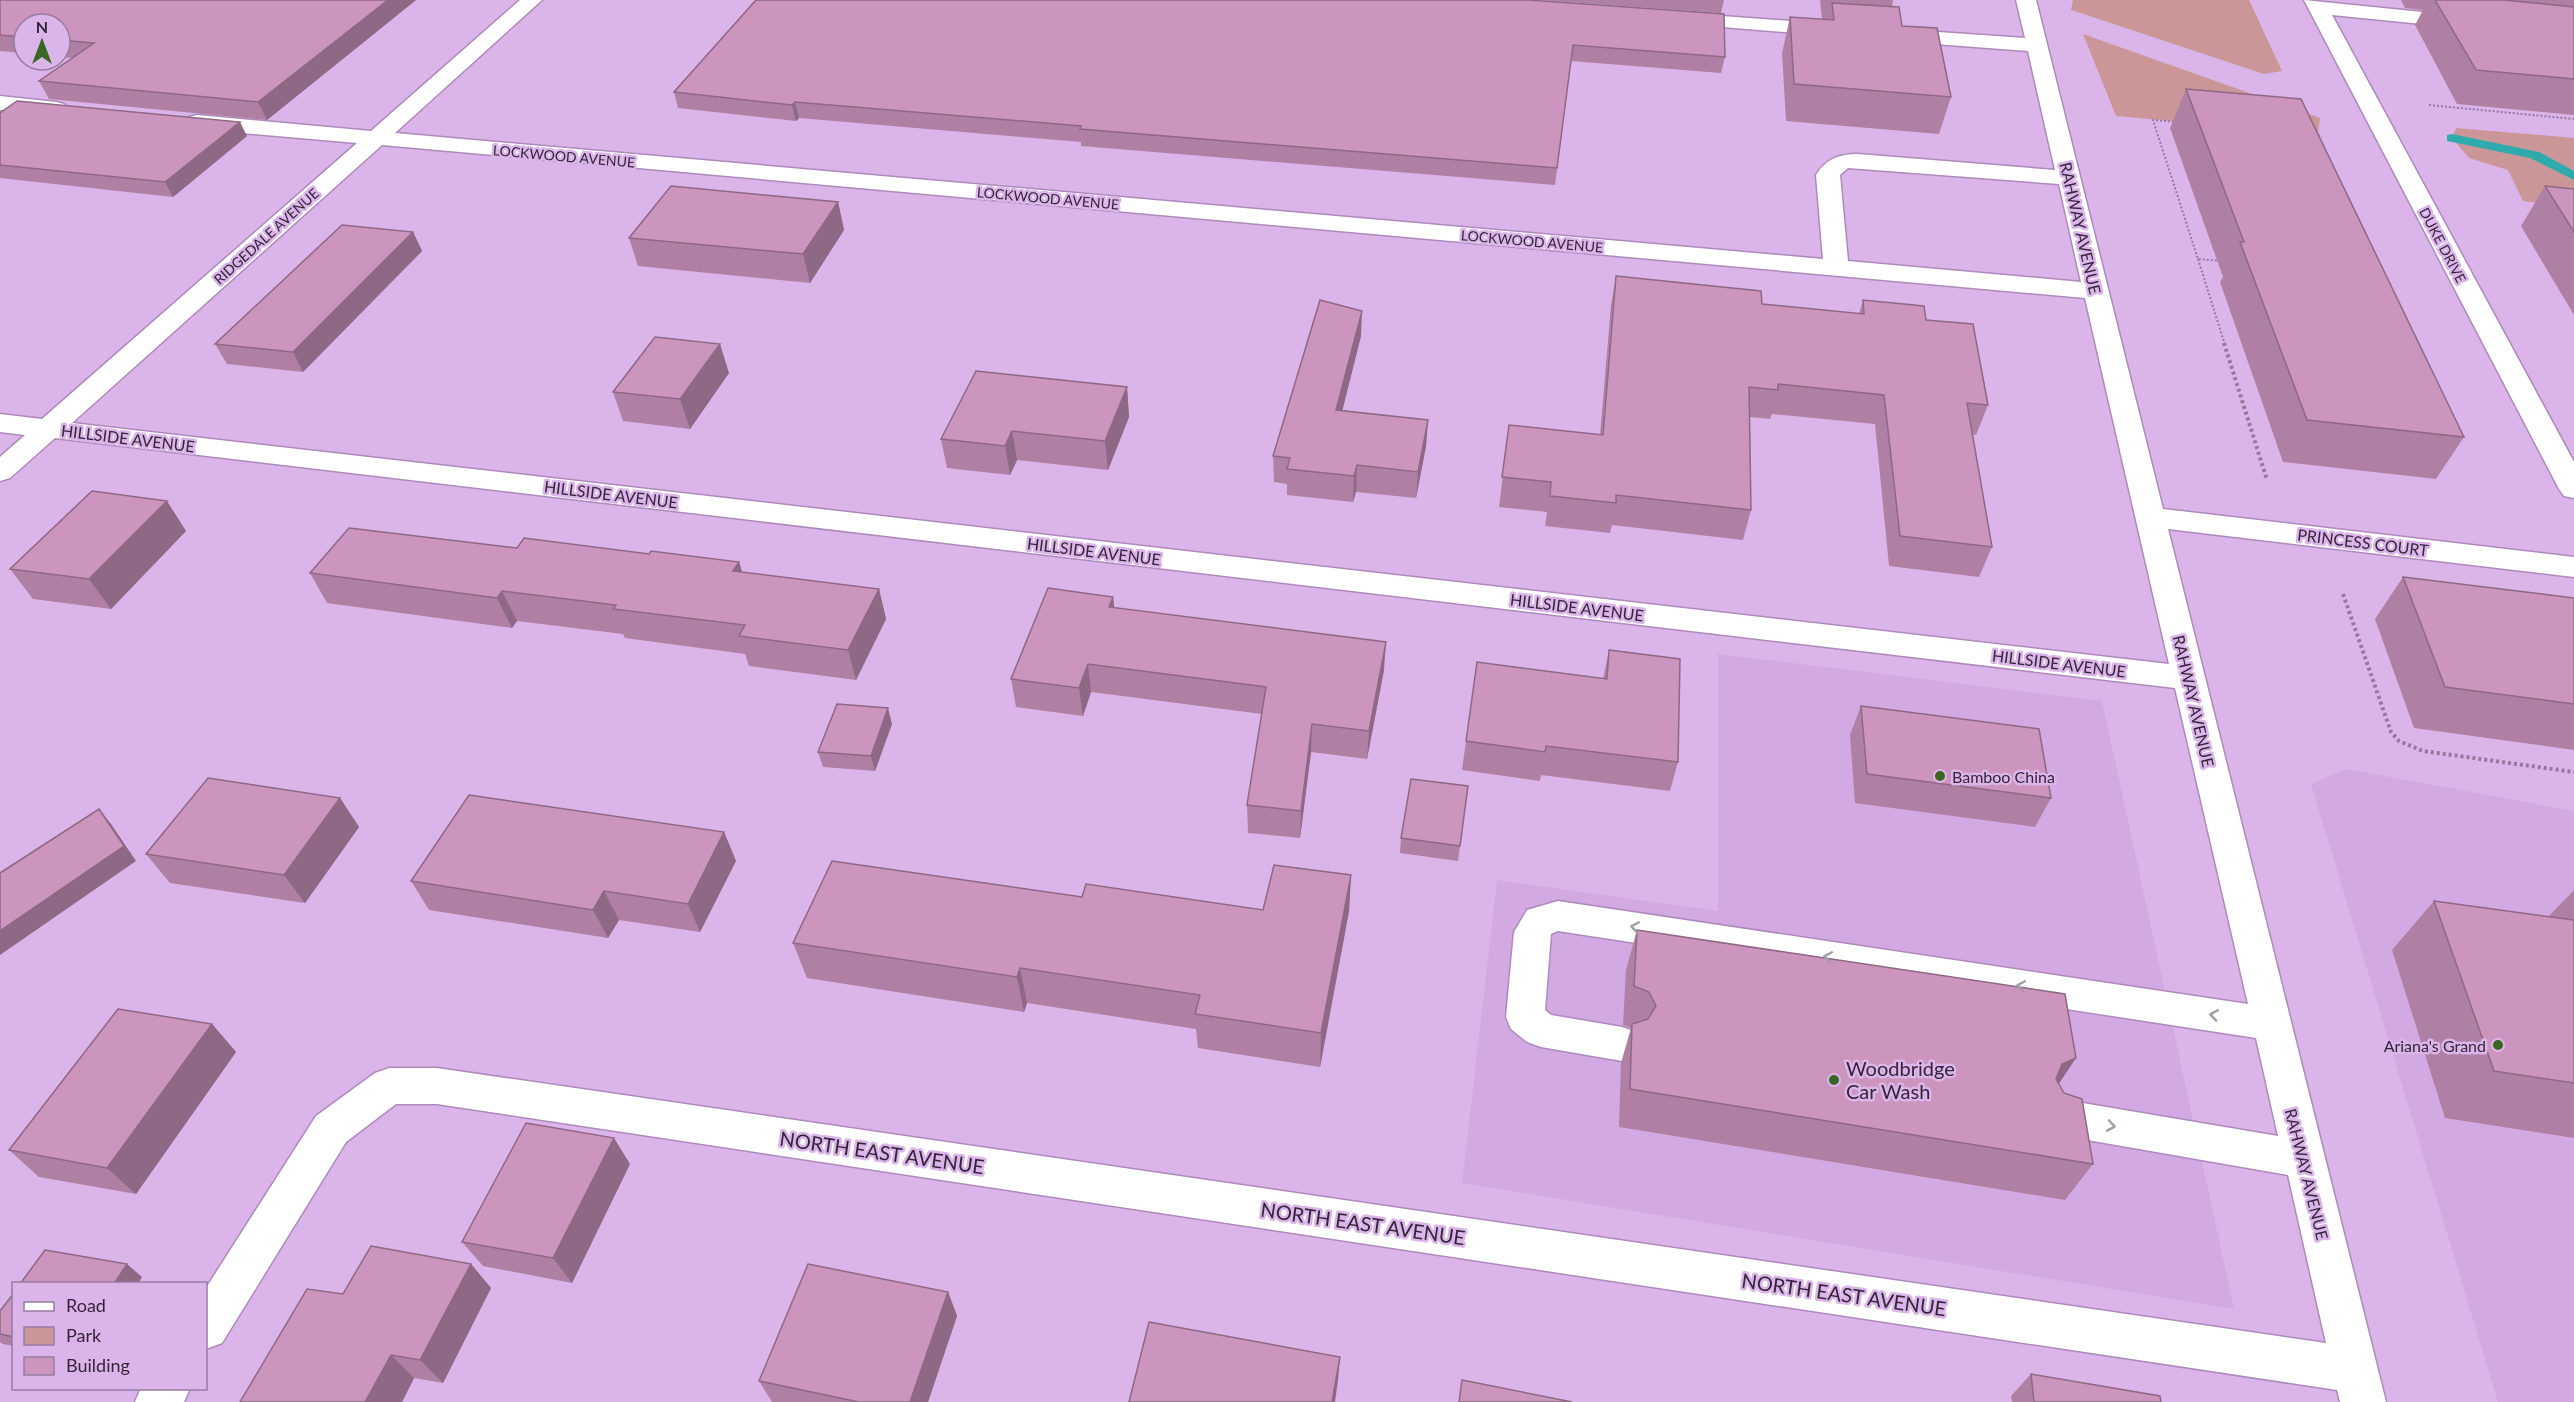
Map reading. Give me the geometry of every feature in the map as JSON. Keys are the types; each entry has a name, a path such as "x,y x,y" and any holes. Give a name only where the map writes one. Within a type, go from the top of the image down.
{"street":[{"name":"RIDGEDALE AVENUE","path":"0,472 532,0"},
{"name":"RAHWAY AVENUE","path":"2026,0 2359,1386"},
{"path":"2316,4 2481,24"},
{"name":"DUKE DRIVE","path":"2316,4 2574,489"},
{"path":"1655,17 1846,31"},
{"path":"1870,33 2037,45"},
{"path":"0,103 82,111"},
{"name":"LOCKWOOD AVENUE","path":"176,120 2096,291"},
{"path":"1836,268 1828,175 1837,163 1870,162 2069,178"},
{"name":"HILLSIDE AVENUE","path":"0,423 2188,678"},
{"name":"PRINCESS COURT","path":"2152,517 2574,567"},
{"path":"1622,1044 1541,1030 1525,1017 1533,932 1540,921 1558,916 2272,1024"},
{"name":"NORTH EAST AVENUE","path":"207,1325 331,1129 389,1086 437,1086 2359,1386"},
{"path":"2053,1116 2304,1159"}],"path":[{"path":"2429,105 2574,119"},
{"path":"2188,123 2153,120 2267,480"},
{"path":"2306,134 2322,137"},
{"path":"2198,259 2222,261"},
{"path":"2343,594 2391,732 2399,741 2423,752 2574,772"}],"shaded area":[{"path":"1718,654 2102,701 2234,1309 1462,1183 1497,880 1718,911"},
{"path":"2346,769 2574,811 2574,1402 2498,1402 2311,784"}],"green space":[{"path":"2073,0 2249,0 2282,71 2264,74 2071,10"},
{"path":"2083,34 2320,118 2318,134 2116,116"},
{"path":"2456,128 2574,138 2574,208 2523,201 2508,170 2469,158 2452,138"}],"building":[{"path":"0,0 388,0 258,102 39,81 52,72 72,72 72,58 94,43 72,41 72,12 12,12 12,36 0,35"},
{"path":"756,0 1529,0 1724,14 1725,57 1573,45 1557,168 1080,129 1081,126 795,102 792,105 674,92"},
{"path":"2435,0 2504,0 2574,7 2574,79 2476,70"},
{"path":"1832,3 1899,7 1902,26 1937,28 1951,97 1794,84 1790,17 1834,20"},
{"path":"2186,89 2301,99 2464,437 2307,420 2240,242 2244,242"},
{"path":"17,101 240,122 165,182 0,165 0,113"},
{"path":"671,186 838,202 803,254 629,238"},
{"path":"2545,186 2574,189 2574,232"},
{"path":"342,225 413,232 293,352 215,344"},
{"path":"1616,276 1761,291 1762,304 1864,314 1863,300 1924,306 1926,320 1973,324 1988,405 1967,403 1992,547 1900,536 1884,395 1778,384 1778,390 1749,387 1751,510 1616,495 1616,503 1550,496 1551,482 1502,477 1509,425 1603,435"},
{"path":"1320,300 1362,311 1336,410 1428,420 1418,472 1357,465 1354,476 1287,469 1290,458 1273,456"},
{"path":"655,337 720,344 680,399 613,392"},
{"path":"976,371 1127,387 1105,441 1012,431 1005,446 941,439"},
{"path":"92,491 167,501 89,579 10,569"},
{"path":"349,528 517,548 524,538 649,554 651,551 739,562 733,571 879,589 848,650 739,636 745,625 613,609 616,605 502,591 497,598 310,573"},
{"path":"2403,577 2574,598 2574,704 2445,687"},
{"path":"1048,588 1113,597 1109,607 1386,642 1369,731 1312,724 1301,811 1247,805 1266,687 1088,664 1079,688 1011,679"},
{"path":"1609,650 1680,659 1678,762 1546,746 1545,752 1466,741 1477,662 1607,679"},
{"path":"837,704 888,708 871,756 818,752"},
{"path":"1861,706 2039,729 2051,798 1867,774"},
{"path":"208,778 340,798 284,875 146,854"},
{"path":"1411,779 1468,786 1460,846 1401,838"},
{"path":"469,795 724,832 688,904 604,891 593,910 411,881"},
{"path":"99,809 124,846 0,931 0,873"},
{"path":"832,861 1082,897 1086,884 1263,910 1274,865 1351,875 1321,1033 1195,1014 1200,995 1020,968 1017,977 793,943"},
{"path":"2434,901 2574,920 2574,1083 2494,1071"},
{"name":"Woodbridge Car Wash","path":"1637,930 2065,994 2076,1058 2062,1064 2056,1079 2064,1093 2082,1099 2093,1164 1630,1089 1632,1024 1648,1019 1656,1006 1649,992 1634,986"},
{"path":"118,1009 212,1024 107,1168 9,1150"},
{"path":"526,1123 614,1138 553,1258 462,1242"},
{"path":"371,1246 471,1264 420,1360 391,1355 365,1402 240,1402 307,1289 343,1294"},
{"path":"45,1250 127,1264 115,1282 21,1282"},
{"path":"808,1264 948,1292 910,1402 859,1402 759,1381"},
{"path":"12,1296 12,1337 0,1334 0,1311"},
{"path":"1149,1322 1340,1357 1332,1402 1129,1402"},
{"path":"2031,1374 2160,1396 2161,1402 2034,1402"},
{"path":"1462,1380 1572,1402 1459,1402"}],"waterway":[{"path":"2452,138 2534,155 2574,176"}],"place":[{"name":"Bamboo China","path":"1940,776"},
{"name":"Ariana's Grand","path":"2498,1045"},
{"name":"Woodbridge Car Wash","path":"1834,1080"}]}
